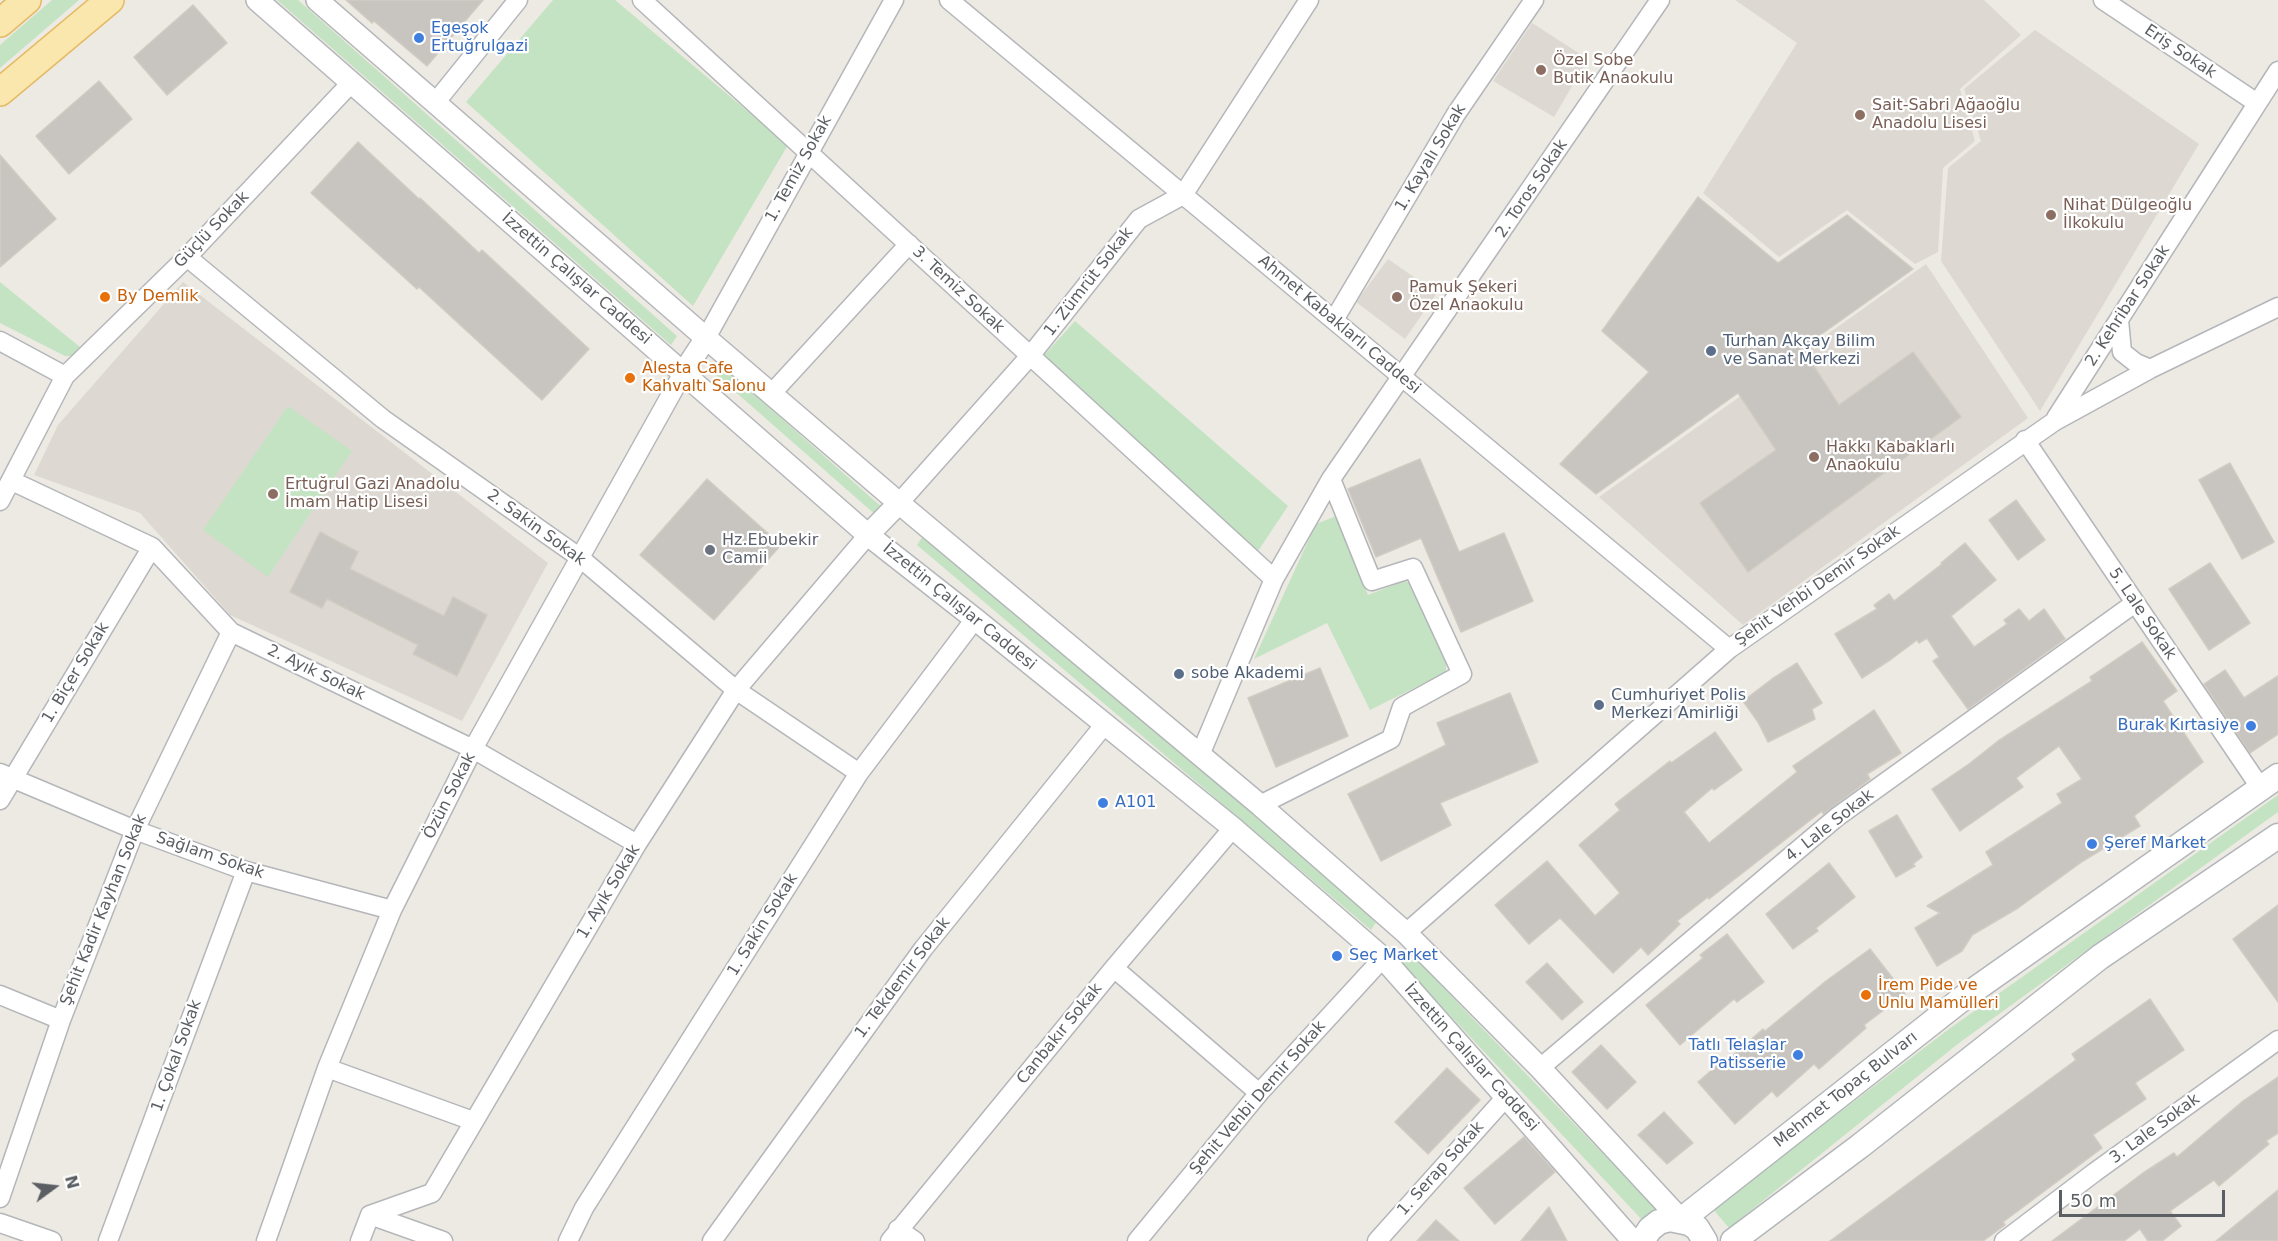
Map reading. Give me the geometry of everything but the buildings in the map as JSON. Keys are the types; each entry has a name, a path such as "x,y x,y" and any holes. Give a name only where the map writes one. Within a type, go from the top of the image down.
{"main road":[{"path":"0,23 27,0"},
{"path":"0,92 110,0"},
{"name":"Mehmet Topaç Bulvarı","path":"1681,1220 1966,995 2269,782"},
{"path":"1733,1241 1860,1146 2100,957 2278,836"},
{"path":"1642,1241 1650,1229 1659,1222 1670,1219 1681,1220 1697,1228 1705,1241"}],"street":[{"name":"İzzettin Çalışlar Caddesi","path":"257,0 868,535 1233,828 1383,958 1633,1241"},
{"path":"318,0 706,338 1260,805 1406,933 1540,1068 1681,1220"},
{"path":"435,103 518,0"},
{"name":"3. Temiz Sokak","path":"642,0 1274,579"},
{"name":"1. Temiz Sokak","path":"706,338 894,0"},
{"name":"Ahmet Kabaklarlı Caddesi","path":"948,0 1729,649"},
{"name":"1. Zümrüt Sokak","path":"899,503 1030,356 1139,219 1183,195 1309,0"},
{"name":"1. Kayalı Sokak","path":"1334,320 1456,114 1534,0"},
{"name":"Eriş Sokak","path":"2103,0 2258,103"},
{"name":"2. Toros Sokak","path":"1200,755 1274,579 1331,479 1403,378 1657,1"},
{"name":"2. Kehribar Sokak","path":"2055,421 2278,71"},
{"name":"Güçlü Sokak","path":"0,501 65,376 187,257 352,82"},
{"path":"772,393 909,244"},
{"name":"2. Sakin Sokak","path":"187,257 383,419 579,557 736,690 859,773"},
{"name":"Şehit Vehbi Demir Sokak","path":"1406,933 1729,649 2055,421 2150,369 2278,307"},
{"path":"2119,320 2122,352 2136,363 2150,369"},
{"path":"683,374 706,338"},
{"path":"0,340 65,376"},
{"name":"Özün Sokak","path":"266,1241 327,1068 392,910 473,749 683,374"},
{"name":"5. Lale Sokak","path":"2025,440 2135,603 2269,782"},
{"path":"1260,805 1391,739 1402,707 1462,674 1413,568 1372,581 1331,479"},
{"name":"2. Ayık Sokak","path":"12,481 152,547 231,632 473,749 638,844"},
{"path":"868,535 899,503"},
{"name":"1. Ayık Sokak","path":"370,1215 432,1193 638,844 736,690 868,535"},
{"name":"1. Biçer Sokak","path":"0,800 6,776 152,547"},
{"name":"4. Lale Sokak","path":"1540,1068 1837,817 2135,603"},
{"name":"1. Sakin Sokak","path":"568,1241 584,1208 859,773 975,619"},
{"name":"Şehit Kadir Kayhan Sokak","path":"0,1198 61,1020 135,830 231,632"},
{"name":"1. Tekdemir Sokak","path":"712,1241 923,949 1105,724"},
{"name":"Sağlam Sokak","path":"6,776 135,830 246,871 392,910"},
{"name":"Canbakır Sokak","path":"894,1235 1114,968 1233,828"},
{"name":"1. Çokal Sokak","path":"108,1241 246,871"},
{"path":"1383,958 1406,933"},
{"name":"Şehit Vehbi Demir Sokak","path":"1137,1241 1258,1093 1383,958"},
{"path":"1114,968 1258,1093"},
{"path":"0,995 61,1020"},
{"name":"3. Lale Sokak","path":"2004,1241 2095,1172 2278,1040"},
{"path":"327,1068 473,1121"},
{"name":"1. Serap Sokak","path":"1377,1241 1506,1097"},
{"path":"360,1241 370,1215 443,1241"},
{"path":"0,1223 52,1241"},
{"path":"894,1235 915,1241"}],"shaded area":[{"name":"Sait-Sabri Ağaoğlu Anadolu Lisesi","path":"1735,0 1984,0 2021,35 1960,89 1975,141 1943,168 1938,252 1915,264 1847,210 1779,257 1703,193 1797,43"},
{"name":"Özel Sobe Butik Anaokulu","path":"1532,23 1588,59 1554,117 1493,81"},
{"name":"Nihat Dülgeoğlu İlkokulu","path":"2035,30 2199,144 2040,411 1941,261 1948,168 1981,141 1964,89"},
{"name":"Pamuk Şekeri Özel Anaokulu","path":"1388,259 1437,293 1405,339 1356,302"},
{"name":"Hakkı Kabaklarlı Anaokulu","path":"1926,264 2028,418 1743,625 1599,497"},
{"name":"Ertuğrul Gazi Anadolu İmam Hatip Lisesi","path":"183,282 548,563 462,721 230,615 140,513 34,475 58,425"}],"green space":[{"path":"52,0 79,0 0,68 0,45"},
{"path":"277,0 298,0 677,336 671,345"},
{"path":"553,0 615,0 788,145 693,306 466,102"},
{"path":"0,282 80,347 74,356 65,356 0,323"},
{"path":"1075,321 1288,506 1258,551 1039,361"},
{"path":"721,365 884,509 878,517 715,374"},
{"path":"288,406 352,451 268,577 203,530"},
{"path":"1336,516 1368,595 1404,581 1411,583 1446,660 1446,672 1370,710 1327,623 1254,659 1316,524"},
{"path":"923,536 1378,919 1371,930 917,545"},
{"path":"2278,795 2278,812 1959,1043 1729,1228 1713,1209 1949,1029"},
{"path":"1408,951 1658,1211 1645,1223 1398,960"}],"place":[{"name":"Egeşok Ertuğrulgazi","path":"419,38"},
{"name":"Özel Sobe Butik Anaokulu","path":"1541,70"},
{"name":"Sait-Sabri Ağaoğlu Anadolu Lisesi","path":"1860,115"},
{"name":"Nihat Dülgeoğlu İlkokulu","path":"2051,215"},
{"name":"By Demlik","path":"105,297"},
{"name":"Pamuk Şekeri Özel Anaokulu","path":"1397,297"},
{"name":"Turhan Akçay Bilim ve Sanat Merkezi","path":"1711,351"},
{"name":"Alesta Cafe Kahvaltı Salonu","path":"630,378"},
{"name":"Hakkı Kabaklarlı Anaokulu","path":"1814,457"},
{"name":"Ertuğrul Gazi Anadolu İmam Hatip Lisesi","path":"273,494"},
{"name":"Hz.Ebubekir Camii","path":"710,550"},
{"name":"sobe Akademi","path":"1179,674"},
{"name":"Cumhuriyet Polis Merkezi Amirliği","path":"1599,705"},
{"name":"Burak Kırtasiye","path":"2251,726"},
{"name":"A101","path":"1103,803"},
{"name":"Şeref Market","path":"2092,844"},
{"name":"Seç Market","path":"1337,956"},
{"name":"İrem Pide ve Unlu Mamülleri","path":"1866,995"},
{"name":"Tatlı Telaşlar Patisserie","path":"1798,1055"}]}
